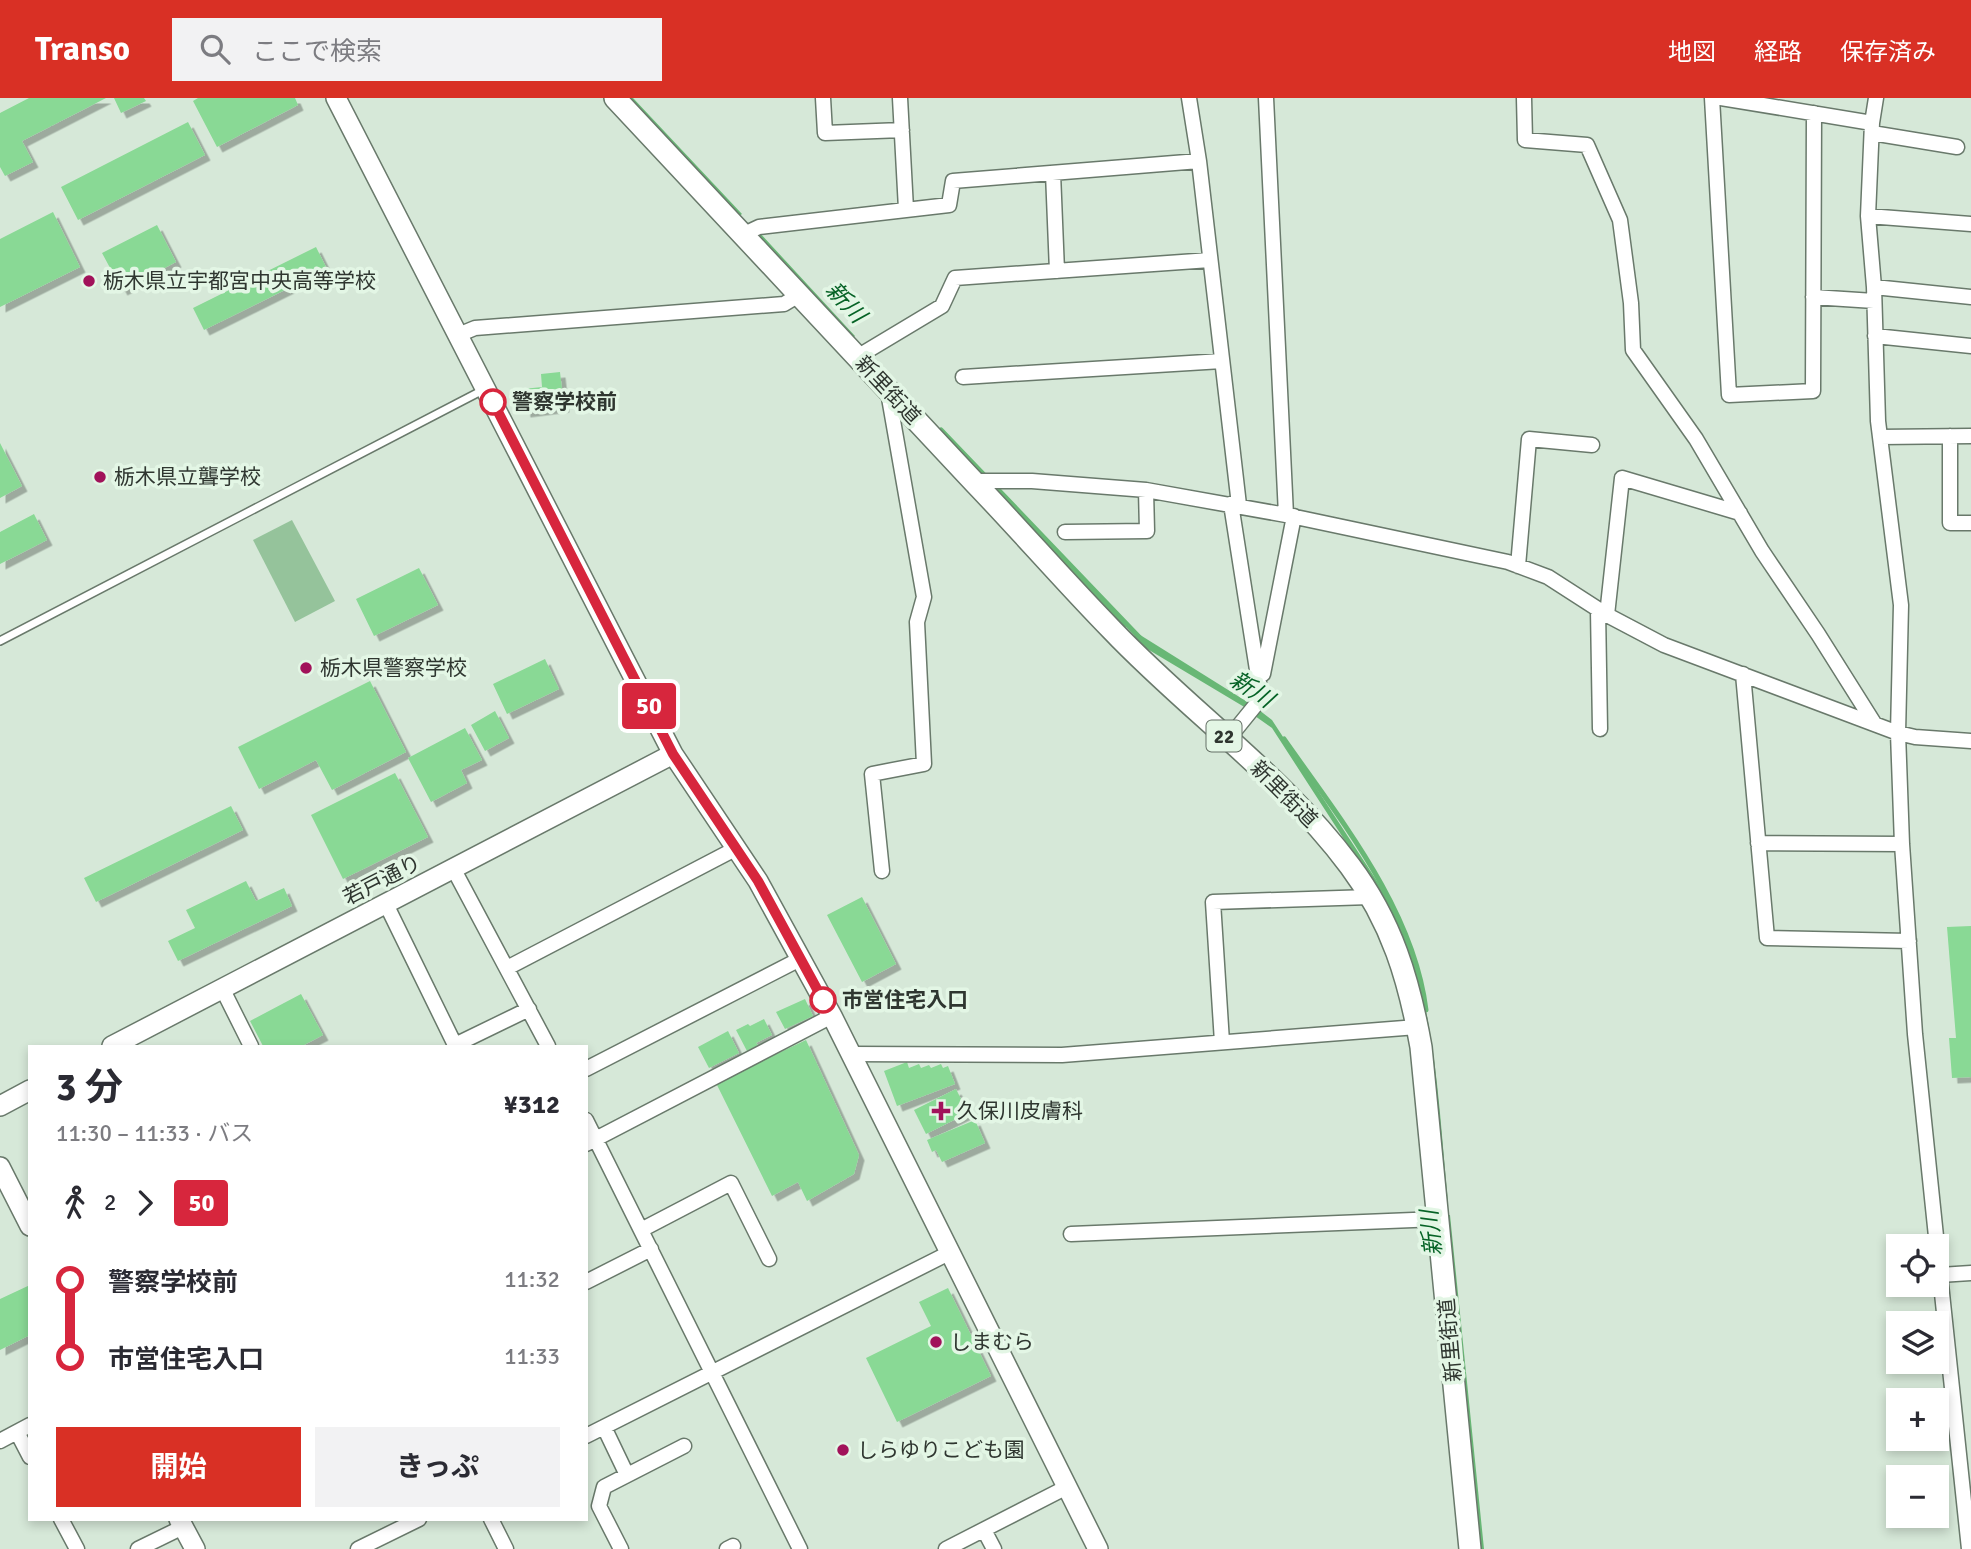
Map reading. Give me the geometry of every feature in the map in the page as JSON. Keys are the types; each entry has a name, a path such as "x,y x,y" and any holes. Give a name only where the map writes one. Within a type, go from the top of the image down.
{"main road":[{"name":"新里街道","path":"615,98 751,231 799,295 863,353 888,390 978,481 1113,632 1295,803 1351,867 1370,897 1398,952 1418,1027 1470,1549"}],"street":[{"path":"337,98 673,754 770,900 802,958 1098,1549"},
{"path":"823,98 825,133 902,130"},
{"path":"900,98 906,209"},
{"path":"1189,98 1199,161 1235,505 1259,696"},
{"path":"1228,739 1259,696 1290,515 1266,98"},
{"path":"1524,98 1525,140 1587,145 1620,220 1631,303 1633,350 1690,430 1762,551 1874,723"},
{"path":"1712,98 1729,395 1813,391 1814,113"},
{"path":"1721,98 1814,113 1957,147"},
{"path":"1876,98 1868,216 1880,437 1901,605 1898,733 1902,844 1915,1034 1936,1234"},
{"path":"751,231 949,205 953,181 1199,161"},
{"path":"1053,173 1057,271"},
{"path":"1868,216 1971,224"},
{"path":"863,353 942,306 956,278 1210,260"},
{"path":"1813,297 1874,294 1971,297"},
{"path":"458,335 475,328 784,304 799,295"},
{"path":"1875,337 1971,346"},
{"path":"963,377 1222,361"},
{"path":"882,871 872,774 924,764 917,622 924,597 888,390"},
{"path":"1950,436 1950,523 1971,523"},
{"path":"1880,437 1971,436"},
{"path":"1518,566 1529,439 1592,445"},
{"path":"1600,729 1602,613 1622,478 1740,513"},
{"path":"978,481 1032,481 1146,490 1290,515 1518,566 1548,577 1602,613 1664,645 1898,733 1915,737 1971,741"},
{"path":"1065,532 1147,531 1146,490"},
{"path":"1743,674 1767,938 1909,941"},
{"name":"若戸通り","path":"114,1045 673,754"},
{"path":"1758,844 1902,844"},
{"path":"507,968 737,848"},
{"path":"453,868 547,1045"},
{"path":"1222,1042 1213,902 1370,897"},
{"path":"386,904 455,1045 528,1009"},
{"path":"588,1068 802,958"},
{"path":"222,988 250,1045"},
{"path":"800,1549 651,1249 591,1142 832,1016"},
{"path":"851,1054 1062,1055 1418,1027"},
{"path":"0,1106 28,1091"},
{"path":"0,1167 28,1222"},
{"path":"641,1230 731,1183 769,1259"},
{"path":"1071,1234 1438,1219"},
{"path":"588,1281 651,1249"},
{"path":"588,1435 951,1252"},
{"path":"1949,1274 1971,1273"},
{"path":"1942,1297 1969,1549"},
{"path":"604,1427 626,1475"},
{"path":"0,1441 23,1429 28,1449"},
{"path":"621,1549 599,1506 604,1487 684,1446"},
{"path":"946,1549 1067,1487"},
{"path":"62,1521 77,1549"},
{"path":"358,1549 415,1521"},
{"path":"492,1521 506,1549"},
{"path":"138,1549 181,1523 195,1549"},
{"path":"984,1530 993,1549"}],"lane":[{"path":"0,641 486,388"}],"shaded area":[{"path":"625,98 633,98 742,214 736,218"},
{"path":"759,232 855,336 851,340 754,237"},
{"path":"994,486 1127,625 1123,630 989,491"},
{"path":"292,520 335,601 295,622 253,540"},
{"path":"1137,633 1249,703 1246,708 1149,650 1132,638"},
{"path":"1259,710 1272,720 1392,904 1407,940 1418,976 1433,1050 1448,1202 1442,1203 1384,901 1272,728 1255,716"},
{"path":"1444,1215 1450,1215 1484,1549 1478,1549"}],"building":[{"path":"29,98 106,98 22,141 33,162 5,176 0,167 0,113"},
{"path":"114,98 144,98 146,101 121,113"},
{"path":"198,98 295,98 298,105 217,147 193,101"},
{"path":"188,122 205,155 78,220 61,187"},
{"path":"53,212 80,267 0,307 0,239"},
{"path":"157,225 176,262 122,290 102,253"},
{"path":"316,247 327,269 204,330 193,308"},
{"path":"560,372 564,407 525,412 523,389 542,387 541,374"},
{"path":"0,443 22,486 0,498"},
{"path":"34,514 47,540 0,564 0,532"},
{"path":"419,568 438,605 374,636 356,599"},
{"path":"545,659 559,689 507,714 493,684"},
{"path":"370,681 406,752 332,790 316,760 259,789 238,747"},
{"path":"495,711 509,738 485,751 471,725"},
{"path":"465,728 482,760 461,770 467,783 431,802 408,758"},
{"path":"395,773 428,837 343,879 311,815"},
{"path":"231,806 243,830 96,902 84,878"},
{"path":"246,881 256,901 284,888 292,906 178,961 168,941 195,928 186,910"},
{"path":"862,897 896,964 862,982 827,915"},
{"path":"1971,926 1971,1077 1952,1078 1949,1038 1956,1038 1947,927"},
{"path":"301,994 323,1035 304,1045 262,1045 250,1021"},
{"path":"805,999 813,1016 785,1029 776,1012"},
{"path":"764,1019 772,1035 747,1051 736,1030"},
{"path":"728,1031 739,1053 709,1068 698,1047"},
{"path":"806,1040 859,1155 854,1174 807,1201 798,1182 772,1196 716,1083"},
{"path":"907,1062 909,1068 919,1064 921,1068 941,1064 943,1068 948,1066 955,1084 897,1106 884,1071"},
{"name":"久保川皮膚科","path":"956,1089 968,1113 926,1134 914,1110"},
{"path":"975,1120 985,1143 942,1162 936,1150 932,1152 927,1140"},
{"path":"28,1286 28,1336 0,1350 0,1299"},
{"name":"しまむら","path":"948,1288 991,1376 897,1422 866,1358 931,1326 919,1302"}],"waterway":[{"name":"新川","path":"941,430 1140,638"},
{"name":"新川","path":"1284,739 1372,867 1391,901 1419,973 1426,1010"}],"bus line":[{"name":"50","path":"493,402 673,754 758,881 823,1000"}],"place":[{"name":"栃木県立宇都宮中央高等学校","path":"89,281"},
{"name":"警察学校前","path":"493,402"},
{"name":"栃木県立聾学校","path":"100,477"},
{"name":"栃木県警察学校","path":"306,668"},
{"name":"市営住宅入口","path":"823,1000"},
{"name":"久保川皮膚科","path":"941,1111"},
{"name":"しまむら","path":"936,1342"},
{"name":"しらゆりこども園","path":"843,1450"}]}
